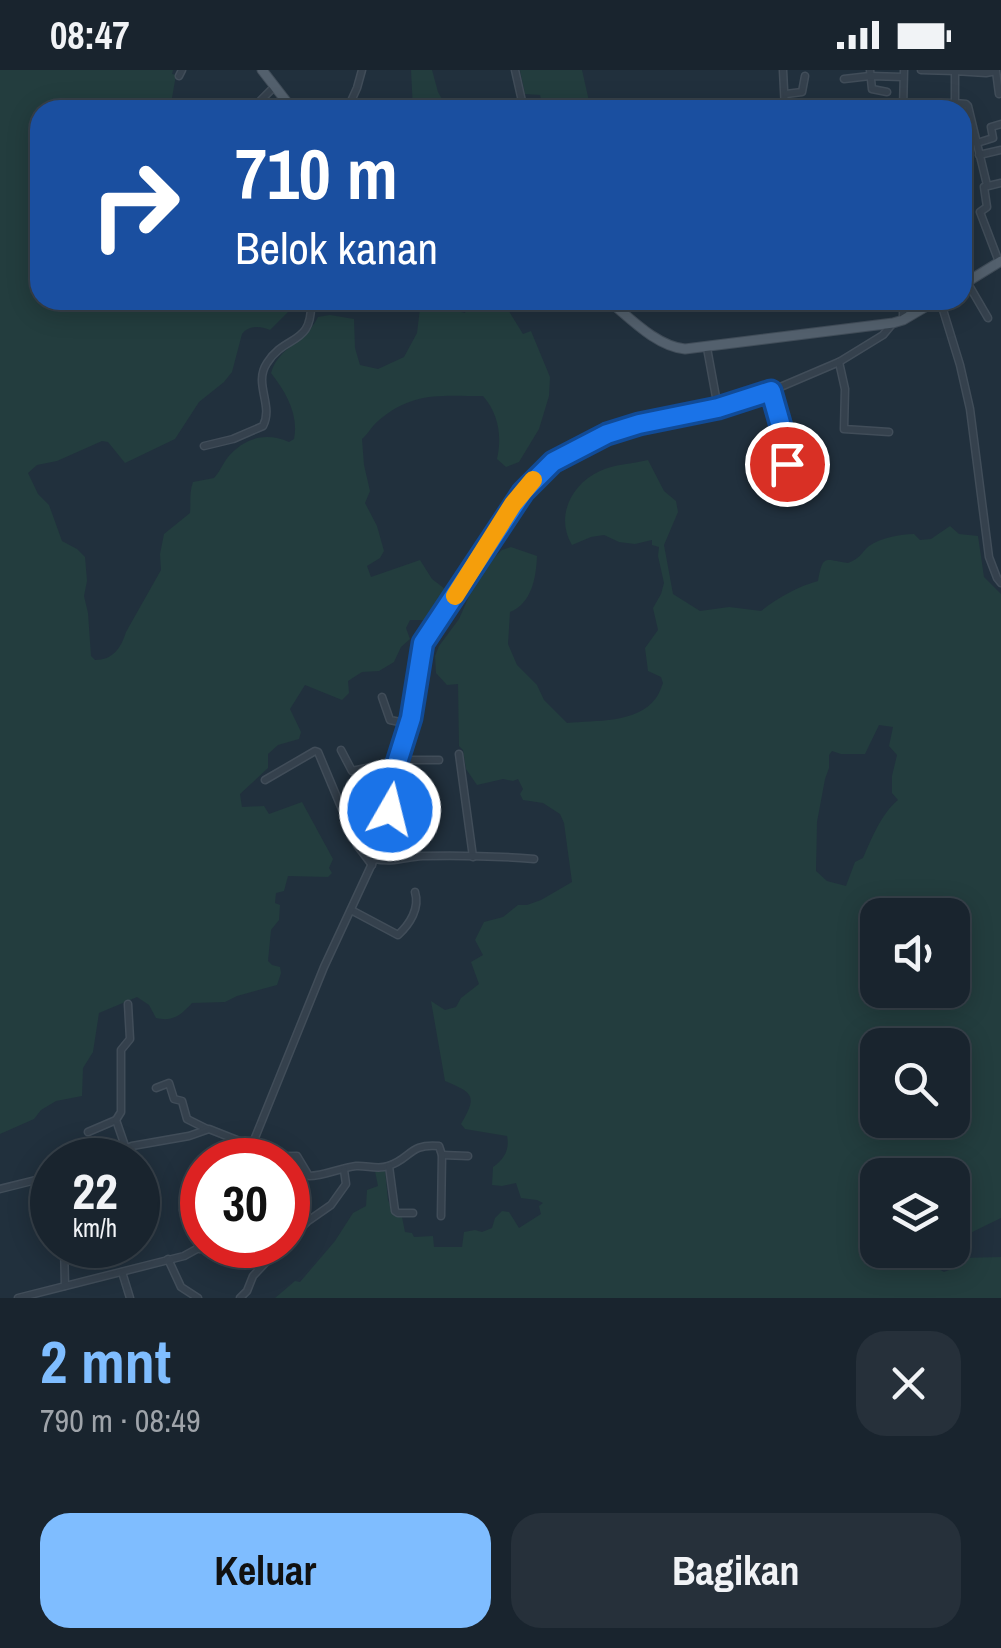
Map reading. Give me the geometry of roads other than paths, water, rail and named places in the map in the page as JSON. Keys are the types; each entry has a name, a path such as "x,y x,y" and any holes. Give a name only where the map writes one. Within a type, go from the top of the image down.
{"main road":[{"path":"262,70 286,100"},
{"path":"972,279 1000,262"},
{"path":"621,310 664,343 685,349 898,322 920,310"}],"street":[{"path":"352,100 362,70"},
{"path":"515,70 522,100"},
{"path":"783,70 786,100"},
{"path":"922,70 996,71 999,94"},
{"path":"955,70 955,100"},
{"path":"870,73 872,89 886,92"},
{"path":"844,79 870,73 904,74 903,100"},
{"path":"786,94 802,92 805,76"},
{"path":"261,100 274,86"},
{"path":"972,122 986,185 987,207 980,212 1000,262"},
{"path":"980,156 1001,149 991,127 1001,124"},
{"path":"977,143 993,138"},
{"path":"986,185 1001,183"},
{"path":"972,294 988,318"},
{"path":"204,446 233,440 263,426 268,412 260,381 262,372 275,353 302,335 312,310"},
{"path":"255,1138 318,981 383,840 397,760 416,694 420,651 513,504 542,471 565,454 639,424 718,408 771,391 839,362 884,335 898,322 900,310"},
{"path":"942,310 970,409 990,557 1001,583"},
{"path":"706,348 718,408"},
{"path":"839,362 845,390 844,428 888,432"},
{"path":"771,391 787,464"},
{"path":"382,697 390,720 409,724"},
{"path":"342,750 352,771 376,766 395,769"},
{"path":"265,780 306,754 318,752 357,845 373,862 420,856 534,858"},
{"path":"459,754 473,857"},
{"path":"397,760 439,760"},
{"path":"351,910 398,935 414,912 416,892"},
{"path":"88,1132 121,1116 121,1050 130,1039 128,1004"},
{"path":"156,1088 169,1083 174,1100 184,1104 187,1119 230,1138"},
{"path":"116,1120 122,1138"},
{"path":"160,1141 208,1130"},
{"path":"310,1173 312,1176 356,1166 389,1166 420,1146 439,1146 442,1216"},
{"path":"442,1155 468,1156"},
{"path":"389,1166 395,1211 413,1213"},
{"path":"310,1220 331,1205 346,1184 344,1170"},
{"path":"0,1188 30,1181"},
{"path":"18,1298 180,1257"},
{"path":"168,1259 182,1287 198,1298"},
{"path":"65,1268 65,1286"},
{"path":"240,1298 260,1268"},
{"path":"122,1272 130,1298"}]}
